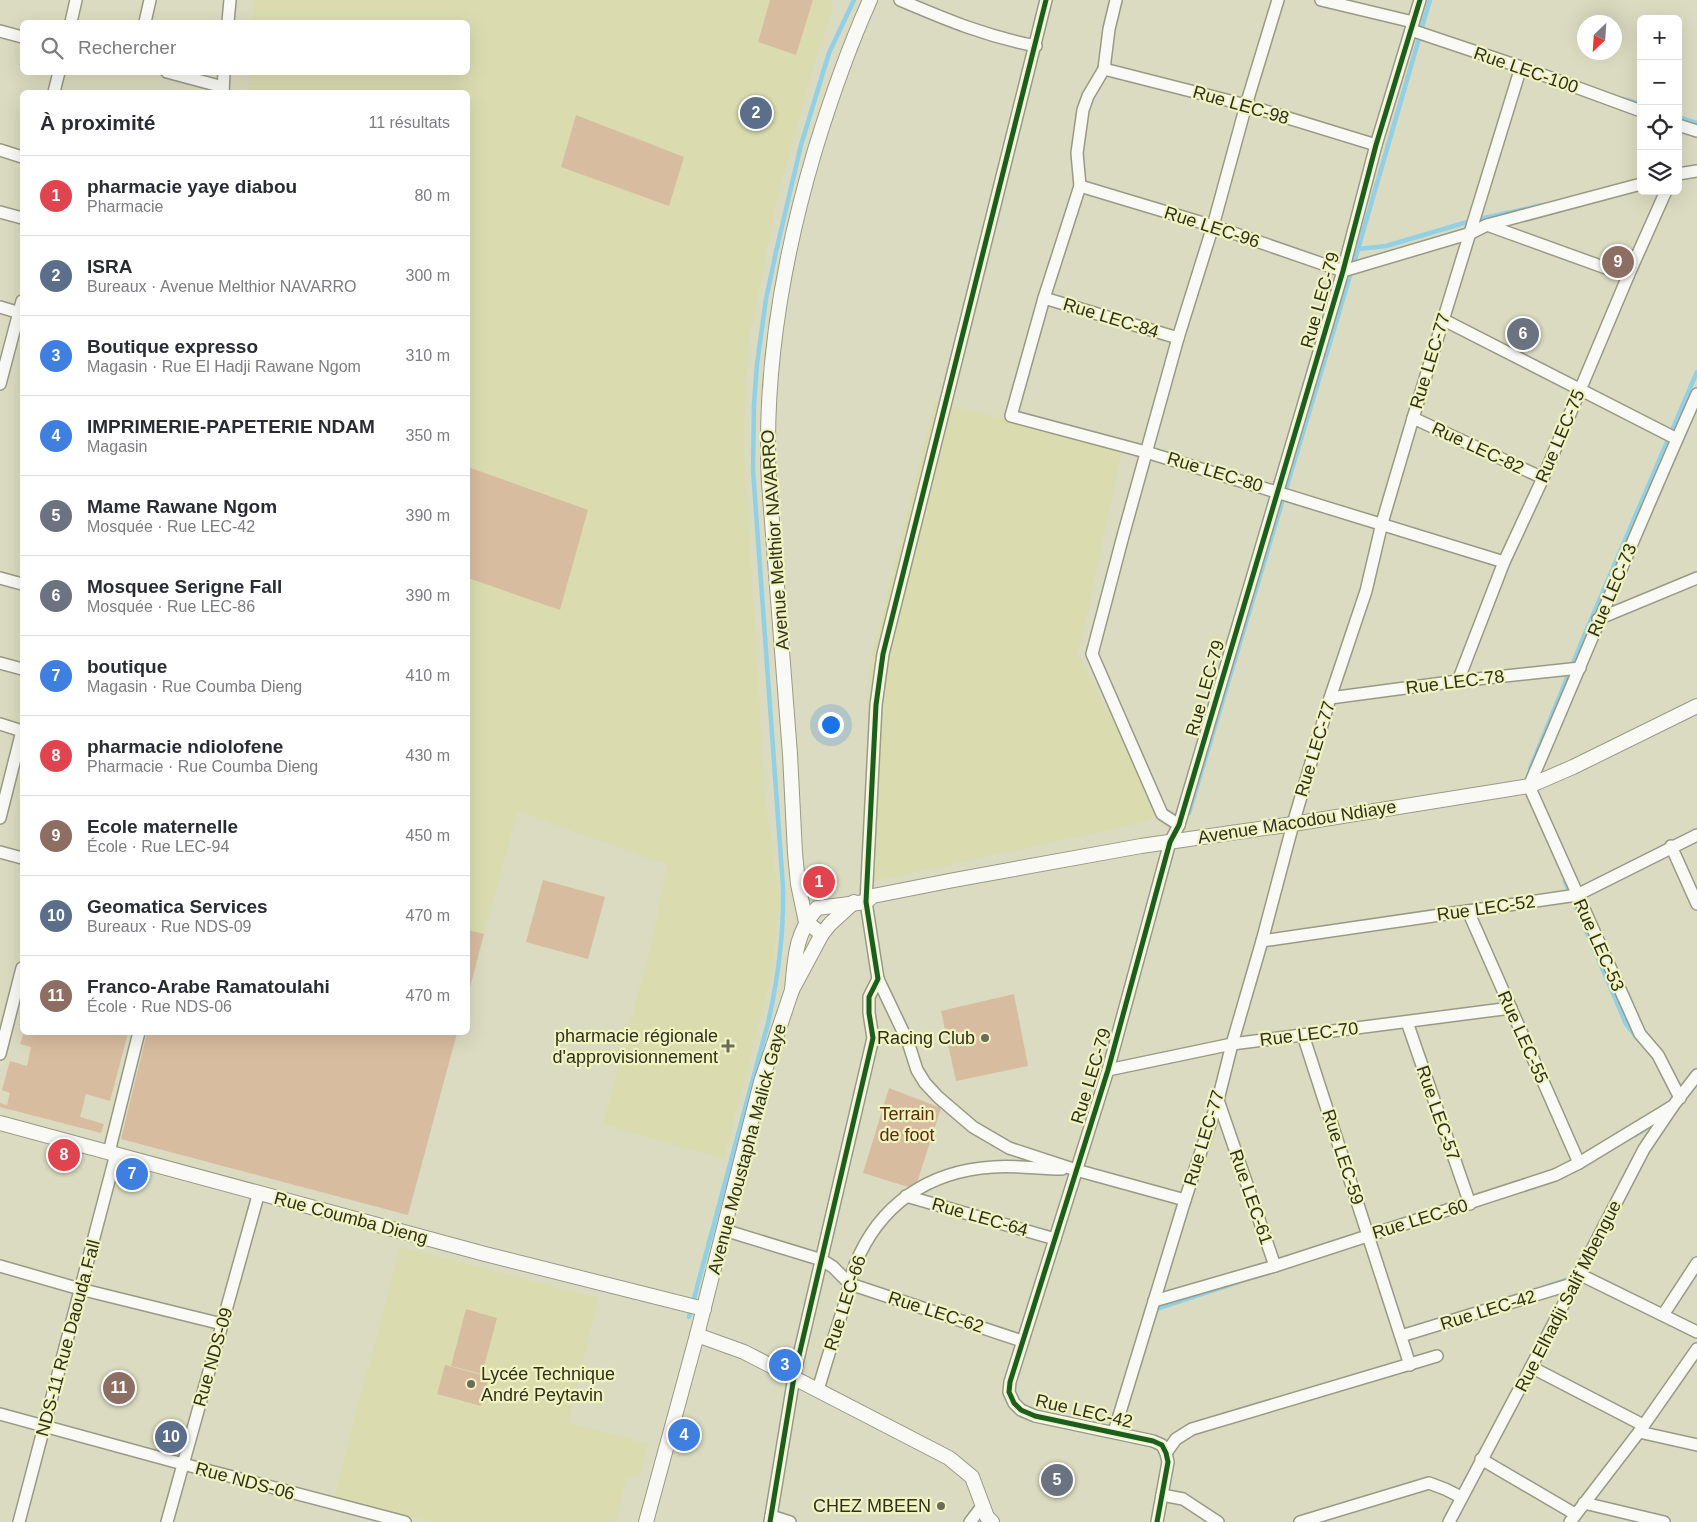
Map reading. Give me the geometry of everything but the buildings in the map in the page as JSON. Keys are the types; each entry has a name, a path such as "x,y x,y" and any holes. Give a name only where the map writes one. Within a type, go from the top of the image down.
{"street":[{"path":"71,20 76,0"},
{"path":"145,20 150,0"},
{"path":"228,20 230,0"},
{"name":"Avenue Melthior NAVARRO","path":"806,922 794,853 790,754 769,483 770,368 781,288 806,180 841,69 870,0"},
{"path":"900,0 964,27 1004,40 1036,46"},
{"path":"1046,0 883,654 876,705 860,902 878,979 908,1042 917,1070 938,1097 973,1127 1009,1148 1076,1170 1185,1200"},
{"path":"1044,298 1080,186 1077,153 1083,110 1096,81 1104,69 1109,29 1116,0"},
{"path":"1179,824 1162,814 1092,654 1178,338 1213,226 1246,105 1278,0"},
{"name":"Rue LEC-100","path":"1321,0 1412,26 1637,110"},
{"name":"Rue LEC-79","path":"1010,1382 1108,1070 1170,842 1179,824 1343,271 1376,145 1420,0"},
{"path":"0,31 20,36"},
{"name":"Rue LEC-77","path":"1114,1432 1185,1200 1218,1100 1292,824 1330,698 1366,591 1382,523 1412,418 1521,67"},
{"name":"Rue LEC-98","path":"1104,69 1246,105 1376,145"},
{"path":"54,90 58,75"},
{"path":"176,75 223,90 224,75"},
{"path":"1682,126 1697,131"},
{"path":"0,150 20,156"},
{"path":"1682,173 1697,171"},
{"path":"1343,271 1471,233 1487,225 1637,185"},
{"name":"Rue LEC-96","path":"1080,186 1213,226 1343,271"},
{"name":"Rue LEC-75","path":"1458,681 1504,562 1543,478 1664,195"},
{"path":"0,212 20,217"},
{"path":"1487,225 1628,276"},
{"name":"Rue LEC-84","path":"1044,298 1178,338"},
{"name":"Rue LEC-80","path":"1044,298 1011,416 1146,452 1504,562"},
{"path":"0,307 20,313 0,384"},
{"path":"1442,319 1677,439"},
{"name":"Rue LEC-73","path":"1529,786 1580,668 1598,619 1697,394"},
{"name":"Rue LEC-82","path":"1412,418 1543,478"},
{"path":"0,578 20,583"},
{"path":"1598,619 1697,578"},
{"path":"0,663 20,668"},
{"name":"Rue LEC-78","path":"1330,698 1458,681 1580,668"},
{"name":"Avenue Macodou Ndiaye","path":"860,902 873,896 954,880 1170,842 1529,786 1573,767 1697,706"},
{"path":"0,724 20,730"},
{"path":"0,818 20,739"},
{"name":"Rue LEC-53","path":"1529,786 1640,1034 1658,1055 1676,1102"},
{"name":"Rue LEC-52","path":"1262,941 1577,895 1671,846 1697,835"},
{"path":"1671,846 1697,904"},
{"path":"0,852 20,857"},
{"path":"798,884 817,908 826,929"},
{"path":"792,990 798,942 806,922 817,908 860,902"},
{"path":"792,990 826,929 860,902"},
{"name":"Rue LEC-55","path":"1468,911 1579,1163"},
{"path":"806,922 826,929"},
{"path":"0,1054 20,976"},
{"path":"790,1522 770,1519 794,1377 873,1038 869,1013 869,997 878,979"},
{"name":"Avenue Moustapha Malick Gaye","path":"646,1522 704,1309 761,1082 792,990"},
{"path":"0,1004 12,1008"},
{"name":"Rue LEC-70","path":"1108,1070 1232,1044 1511,1008"},
{"name":"Rue LEC-57","path":"1406,1022 1470,1204"},
{"name":"NDS-11 Rue Daouda Fall","path":"19,1522 80,1289 138,1035"},
{"name":"Rue LEC-59","path":"1303,1035 1410,1365"},
{"name":"Rue Elhadji Salif Mbengue","path":"1448,1522 1531,1368 1644,1149 1697,1075"},
{"name":"Rue LEC-61","path":"1218,1100 1275,1266"},
{"name":"Rue LEC-60","path":"1154,1301 1275,1266 1555,1175 1579,1163 1676,1102"},
{"name":"Rue Coumba Dieng","path":"0,1123 485,1254 704,1309"},
{"name":"Rue LEC-66","path":"818,1390 854,1267 869,1235 891,1208 906,1196 940,1179 956,1174 993,1167 1076,1170"},
{"name":"Rue NDS-09","path":"167,1522 259,1192"},
{"name":"Rue LEC-64","path":"906,1196 1055,1239"},
{"path":"724,1230 822,1260 833,1267 850,1284"},
{"path":"1663,1315 1697,1263"},
{"path":"0,1266 80,1289 222,1324"},
{"path":"1577,1278 1663,1315 1697,1332"},
{"name":"Rue LEC-42","path":"1401,1336 1577,1278"},
{"name":"Rue LEC-62","path":"850,1284 1022,1341"},
{"path":"697,1335 744,1352 949,1458 972,1477 988,1517 992,1522"},
{"path":"1481,1459 1573,1518 1641,1429 1697,1349"},
{"name":"Rue LEC-42","path":"1010,1382 1010,1392 1014,1403 1021,1410 1035,1416 1153,1441 1162,1445 1166,1453 1176,1439 1192,1429 1437,1356"},
{"path":"1531,1368 1641,1429 1697,1445"},
{"name":"Rue NDS-06","path":"0,1414 404,1522"},
{"path":"1157,1522 1168,1462 1166,1453"},
{"path":"1300,1522 1429,1483 1461,1498"},
{"path":"1162,1495 1184,1499 1218,1522"},
{"path":"1584,1503 1664,1522"},
{"path":"970,1522 984,1505"}],"shaded area":[{"path":"254,0 832,0 833,8 815,61 778,197 749,339 744,447 765,797 780,903 771,977 724,1159 603,1124 652,941 667,865 518,811 484,934 470,930 470,90 249,90 250,75 470,75 470,20 253,20"},
{"path":"935,402 1123,448 1078,655 1162,814 1140,823 871,882 867,728 869,670"},
{"name":"Lycée Technique André Peytavin","path":"400,1247 599,1298 568,1423 648,1444 640,1474 626,1480 616,1522 431,1522 334,1497"}],"green space":[{"path":"770,0 813,0 796,55 758,42"},
{"path":"576,115 684,157 669,206 561,167"},
{"path":"470,468 588,510 560,610 470,579"},
{"path":"543,880 605,897 588,959 526,942"},
{"path":"470,930 484,934 470,987"},
{"name":"Racing Club","path":"1014,994 1028,1066 956,1081 941,1011"},
{"path":"23,1035 127,1035 110,1101 86,1094 80,1117 104,1124 101,1133 0,1107 0,1103 7,1105 10,1093 2,1090 10,1061 27,1066 31,1047 20,1044"},
{"path":"147,1035 456,1035 408,1215 121,1139"},
{"name":"Terrain de foot","path":"889,1088 941,1108 915,1189 863,1173"},
{"path":"466,1309 497,1318 482,1374 451,1366"},
{"path":"445,1365 489,1377 481,1406 437,1394"}],"waterway":[{"path":"689,1317 768,1023 775,990 781,939 783,887 753,470 757,364 766,299 801,145 829,53 854,0"},
{"path":"1423,31 1421,30 1430,0"},
{"path":"1420,35 1358,249 1386,246 1471,221"},
{"path":"1623,99 1637,103"},
{"path":"1682,118 1697,123"},
{"path":"1475,220 1543,205"},
{"path":"1189,813 1358,249"},
{"path":"1530,769 1584,636 1697,372"},
{"path":"1565,881 1626,1024 1638,1039"},
{"path":"1635,1135 1649,1125"},
{"path":"1548,1286 1576,1277"},
{"path":"1156,1309 1238,1282"}],"cycle path":[{"path":"770,1522 794,1377 873,1038 869,1013 869,997 878,979 866,902 876,705 883,654 1046,0"},
{"path":"1157,1522 1168,1462 1162,1445 1153,1441 1035,1416 1021,1410 1014,1403 1009,1392 1010,1382 1108,1070 1170,842 1179,825 1343,271 1376,145 1420,0"}],"place":[{"name":"ISRA","path":"756,113"},
{"name":"Ecole maternelle","path":"1618,262"},
{"name":"Mosquee Serigne Fall","path":"1523,334"},
{"name":"pharmacie yaye diabou","path":"819,882"},
{"name":"Racing Club","path":"985,1038"},
{"name":"pharmacie régionale d'approvisionnement","path":"728,1046"},
{"name":"pharmacie ndiolofene","path":"64,1155"},
{"name":"boutique","path":"132,1174"},
{"name":"Boutique expresso","path":"785,1365"},
{"name":"Lycée Technique André Peytavin","path":"471,1384"},
{"name":"Franco-Arabe Ramatoulahi","path":"119,1388"},
{"name":"IMPRIMERIE-PAPETERIE NDAM","path":"684,1435"},
{"name":"Geomatica Services","path":"171,1437"},
{"name":"Mame Rawane Ngom","path":"1057,1480"},
{"name":"CHEZ MBEEN","path":"941,1506"}]}
